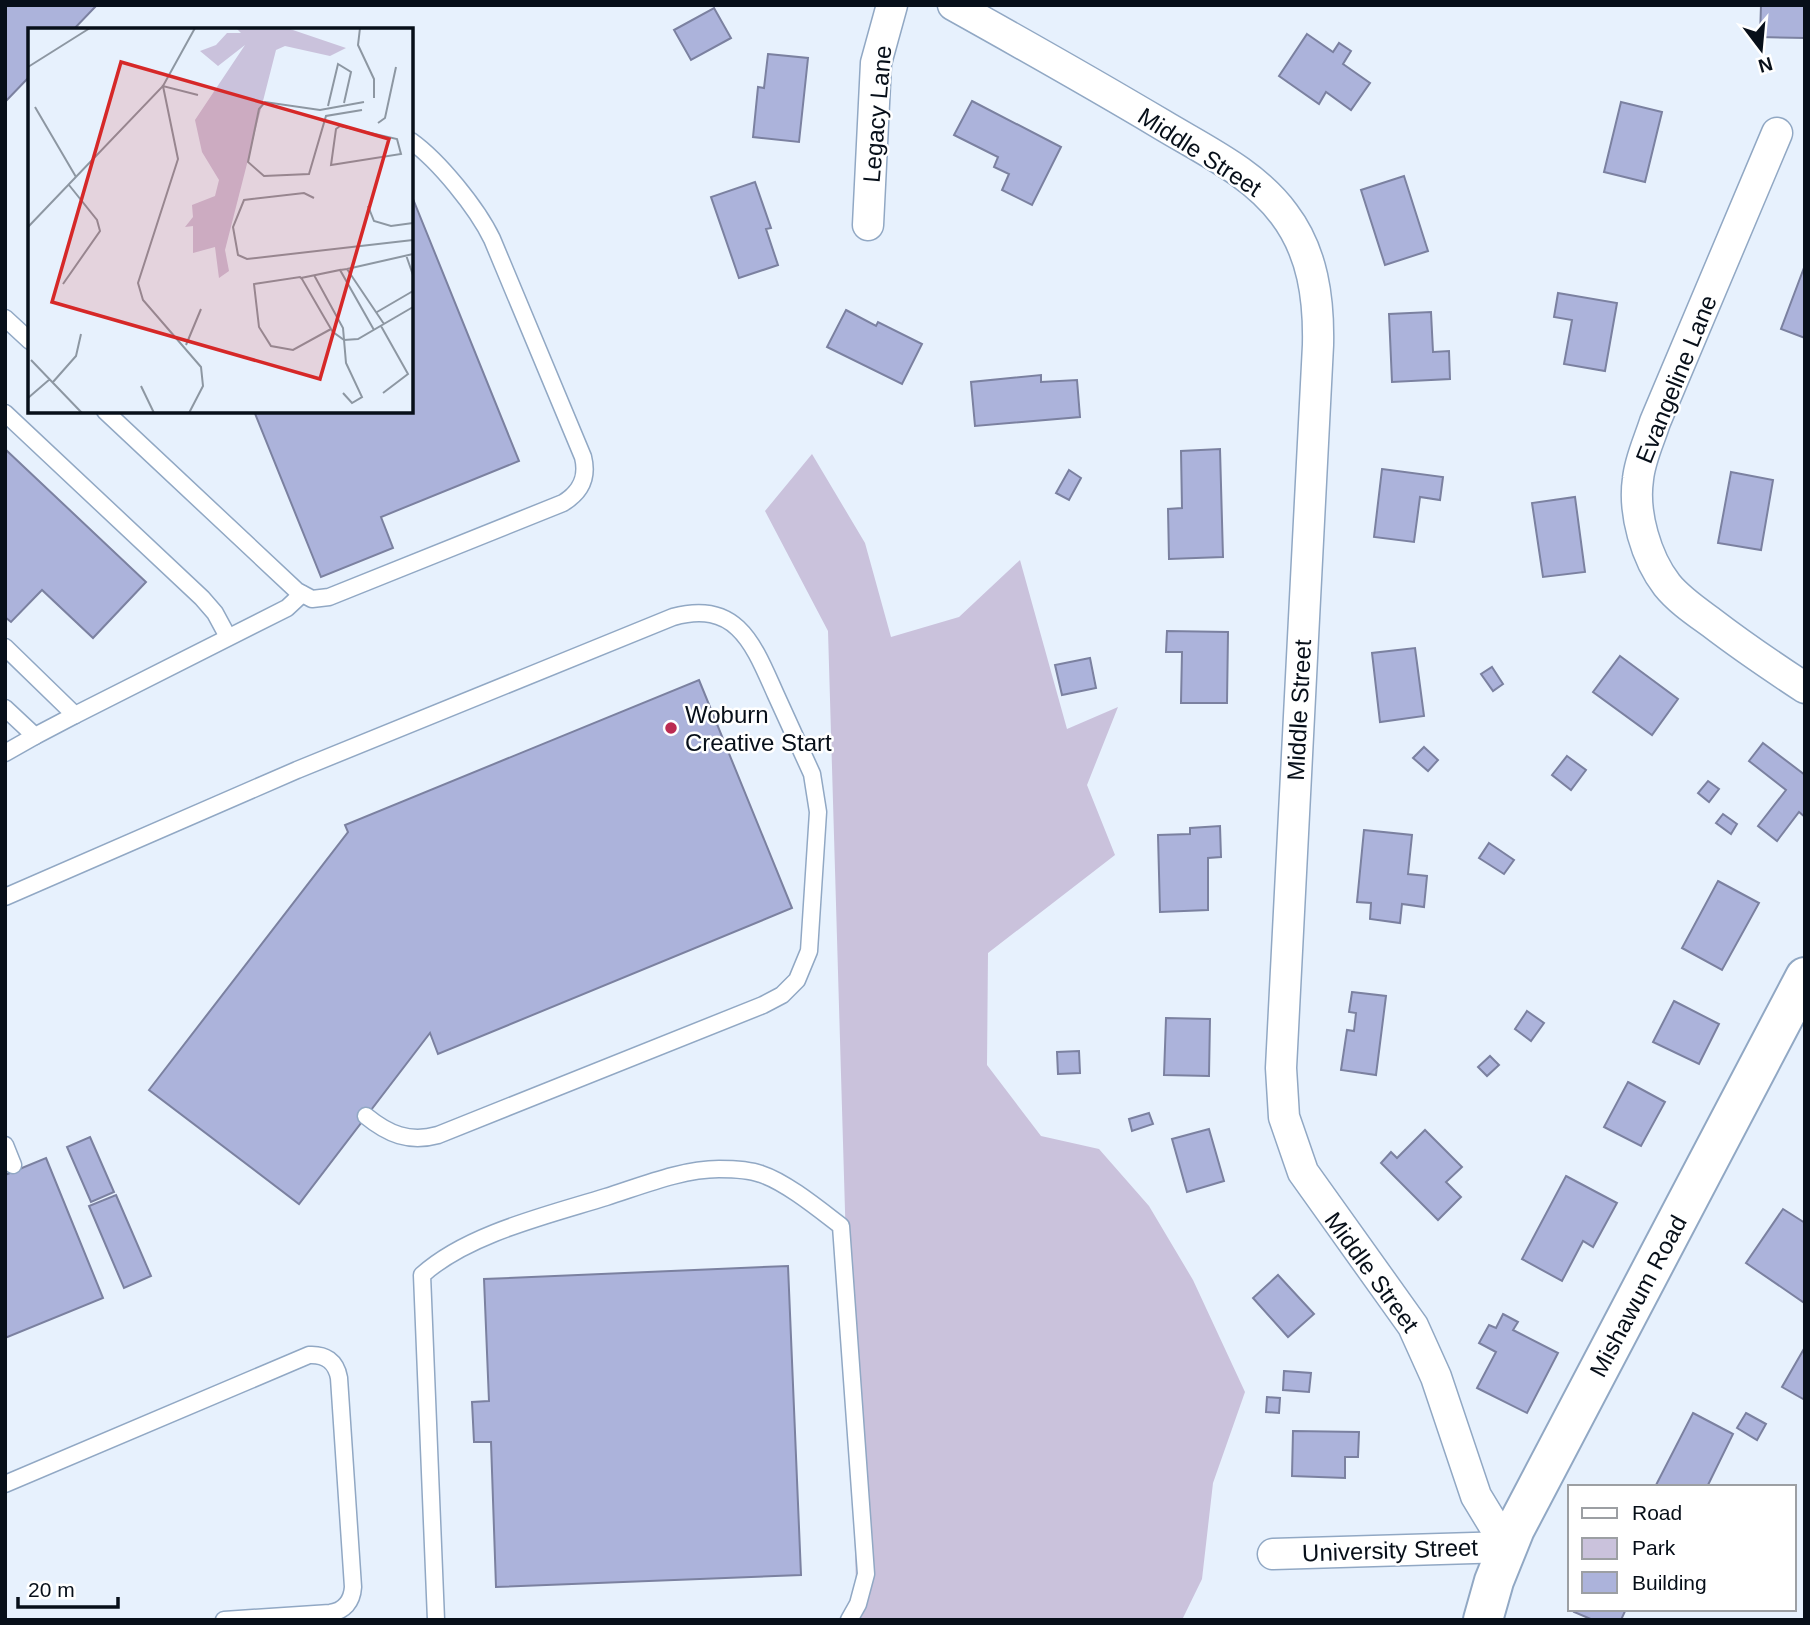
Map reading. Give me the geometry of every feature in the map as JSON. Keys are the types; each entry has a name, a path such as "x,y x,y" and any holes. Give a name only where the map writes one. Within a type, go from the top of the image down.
{"main road":[{"name":"Mishawum Road","path":"1483,1620 1507,1547 1805,977"}],"street":[{"name":"Legacy Lane","path":"868,225 876,64 892,5"},
{"name":"Middle Street","path":"953,5 1073,72 1247,177 1263,190 1285,215 1300,242 1311,271 1317,295 1318,345 1281,1056 1284,1117 1295,1153 1311,1187 1400,1305 1420,1340 1436,1377 1476,1496 1507,1547"},
{"name":"Evangeline Lane","path":"1777,133 1655,422 1641,463 1637,492 1648,547 1653,562 1668,586 1687,604 1745,648 1805,688"},
{"name":"University Street","path":"1273,1554 1507,1547"}],"lane":[{"path":"107,413 302,594 318,600 563,503 579,490 584,477 583,457 486,228 431,158 413,143"},
{"path":"5,318 27,332"},
{"path":"5,413 202,598 215,613 228,637"},
{"path":"5,753 287,608 302,594"},
{"path":"5,897 297,770 673,617 692,613 712,614 739,627 757,651 808,766 817,793 818,822 811,940 806,961 797,980 782,995 763,1005 438,1135 426,1138 401,1137 389,1133 366,1116"},
{"path":"5,647 75,715"},
{"path":"5,708 35,736"},
{"path":"5,1145 13,1165"},
{"path":"436,1620 422,1275 439,1259 554,1212 670,1177 718,1168 761,1174 810,1202 841,1226 866,1574 858,1604 849,1620"},
{"path":"5,1484 309,1355 323,1356 334,1364 339,1378 353,1592 350,1601 339,1611 302,1617 224,1620"}],"green space":[{"path":"812,454 865,543 891,637 959,617 1020,560 1067,729 1118,707 1087,785 1115,855 988,953 987,1065 1041,1136 1099,1149 1149,1206 1193,1280 1245,1392 1213,1483 1202,1579 1182,1620 857,1620 828,631 765,511"}],"building":[{"path":"5,5 97,5 75,28 28,28 28,78 5,102"},
{"path":"1761,5 1805,5 1805,38 1760,37"},
{"path":"714,8 731,38 691,60 674,30"},
{"path":"1307,34 1333,52 1339,43 1351,51 1343,64 1370,83 1351,110 1326,92 1319,104 1279,76"},
{"path":"768,54 808,58 799,142 753,137 758,87 764,88"},
{"path":"972,101 1061,147 1032,205 1002,190 1009,174 994,167 998,157 954,135"},
{"path":"1621,102 1662,112 1645,182 1604,172"},
{"path":"1404,176 1428,251 1385,265 1361,190"},
{"path":"755,182 771,228 766,229 778,265 739,278 711,197"},
{"path":"413,199 519,461 381,517 393,548 321,577 255,413 413,413"},
{"path":"1805,265 1805,338 1781,329"},
{"path":"1558,293 1617,303 1605,371 1564,364 1572,320 1554,317"},
{"path":"846,310 876,326 878,322 922,344 902,384 827,347"},
{"path":"1431,312 1433,352 1449,351 1450,379 1392,382 1389,314"},
{"path":"1041,375 1041,382 1077,380 1080,417 975,426 971,382"},
{"path":"5,449 146,582 93,638 42,590 11,622 5,617"},
{"path":"1220,449 1223,557 1169,559 1168,509 1182,508 1181,451"},
{"path":"1382,469 1443,477 1440,500 1420,497 1414,542 1374,537"},
{"path":"1069,470 1081,478 1069,500 1056,493"},
{"path":"1731,472 1773,480 1761,550 1718,543"},
{"path":"1575,497 1585,572 1543,577 1532,503"},
{"path":"1167,631 1228,632 1227,703 1181,703 1182,652 1166,652"},
{"path":"1415,648 1424,716 1380,722 1372,653"},
{"path":"1620,656 1678,699 1652,735 1593,692"},
{"path":"1090,658 1096,688 1062,695 1055,665"},
{"path":"1492,667 1503,684 1493,691 1481,674"},
{"path":"699,680 792,908 438,1054 430,1033 299,1204 149,1090 348,832 345,825"},
{"path":"1763,743 1805,775 1805,817 1799,812 1777,841 1758,826 1786,790 1749,761"},
{"path":"1424,747 1438,760 1428,771 1413,758"},
{"path":"1567,756 1586,770 1571,790 1552,775"},
{"path":"1708,781 1719,789 1709,802 1698,793"},
{"path":"1723,814 1737,824 1731,834 1716,823"},
{"path":"1220,826 1221,857 1208,858 1208,910 1160,912 1158,835 1190,834 1190,828"},
{"path":"1364,830 1412,835 1408,874 1427,876 1424,907 1402,904 1400,923 1370,919 1371,903 1357,902"},
{"path":"1489,843 1514,860 1504,874 1479,858"},
{"path":"1718,881 1759,903 1722,970 1682,948"},
{"path":"1352,992 1386,996 1376,1075 1341,1070 1347,1030 1354,1031 1356,1013 1349,1012"},
{"path":"1674,1001 1719,1024 1699,1064 1653,1042"},
{"path":"1527,1011 1544,1023 1531,1041 1515,1029"},
{"path":"1166,1018 1210,1019 1209,1076 1164,1075"},
{"path":"1079,1051 1080,1073 1058,1074 1057,1052"},
{"path":"1490,1056 1499,1065 1487,1076 1478,1067"},
{"path":"1628,1082 1665,1102 1641,1146 1604,1127"},
{"path":"1149,1113 1153,1124 1132,1131 1129,1119"},
{"path":"1209,1129 1224,1181 1187,1192 1172,1139"},
{"path":"1425,1130 1462,1167 1446,1182 1461,1197 1438,1220 1381,1163 1391,1152 1397,1158"},
{"path":"90,1137 114,1192 91,1202 67,1147"},
{"path":"46,1158 103,1298 5,1338 5,1175"},
{"path":"1566,1176 1617,1203 1593,1247 1583,1241 1562,1281 1522,1259"},
{"path":"116,1195 151,1276 124,1288 89,1206"},
{"path":"1783,1209 1805,1223 1803,1302 1746,1263"},
{"path":"788,1266 801,1575 496,1587 491,1442 474,1442 472,1402 489,1401 484,1279"},
{"path":"1278,1275 1314,1314 1288,1337 1253,1298"},
{"path":"1503,1314 1518,1322 1513,1330 1558,1353 1527,1413 1477,1388 1496,1352 1479,1343 1489,1325 1496,1328"},
{"path":"1805,1347 1805,1400 1782,1387"},
{"path":"1284,1371 1311,1373 1309,1392 1283,1390"},
{"path":"1267,1397 1280,1398 1279,1413 1266,1412"},
{"path":"1693,1413 1733,1434 1708,1485 1656,1485"},
{"path":"1746,1413 1766,1424 1757,1440 1737,1428"},
{"path":"1293,1431 1359,1432 1358,1457 1345,1457 1345,1478 1292,1476"},
{"path":"1625,1611 1621,1620 1593,1620 1574,1612"}],"place":[{"name":"Woburn Creative Start","path":"671,728"}]}
